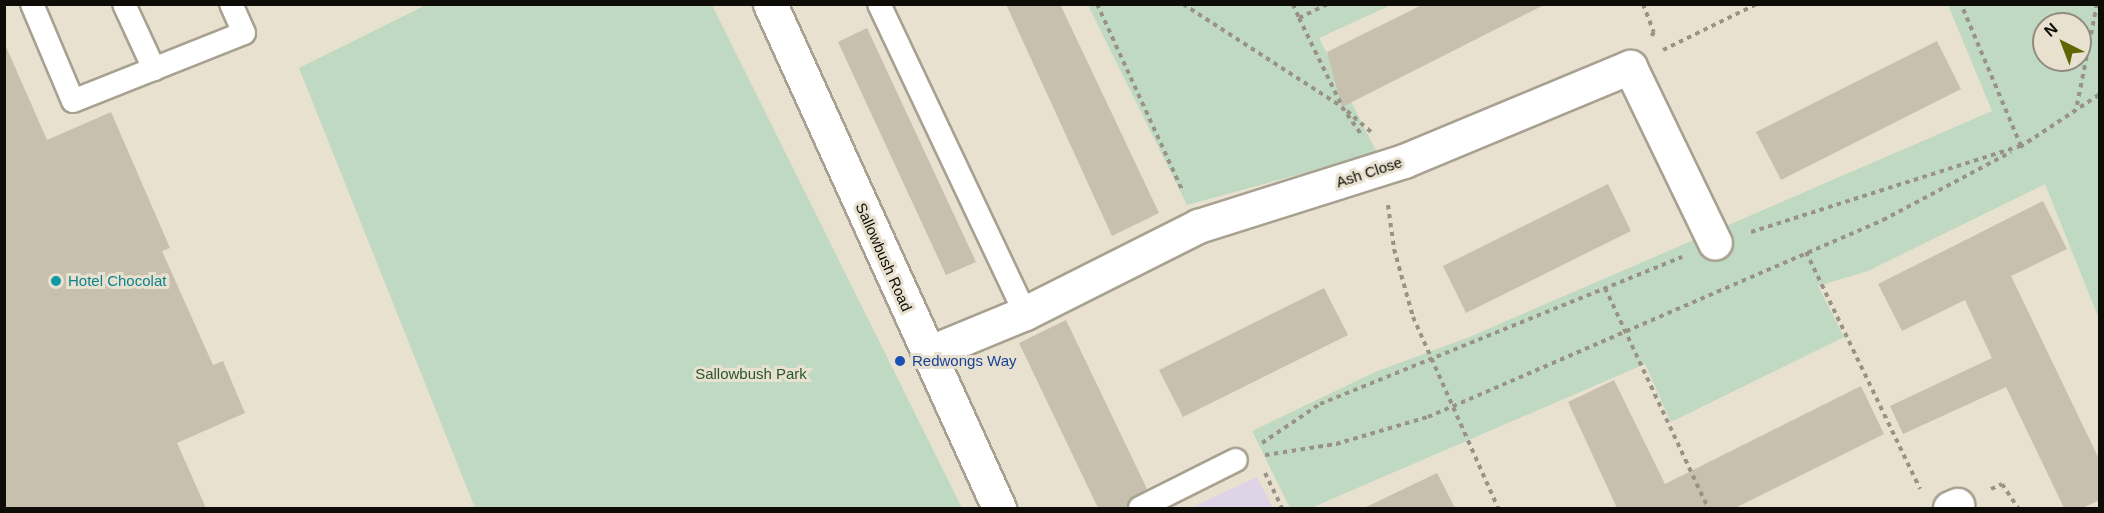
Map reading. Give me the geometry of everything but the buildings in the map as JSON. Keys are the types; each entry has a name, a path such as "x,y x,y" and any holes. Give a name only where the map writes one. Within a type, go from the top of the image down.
{"street":[{"name":"Sallowbush Road","path":"770,4 999,508"},
{"name":"Ash Close","path":"928,353 1024,313 1198,226 1394,164 1630,67"},
{"path":"1630,67 1715,243"}],"lane":[{"path":"32,4 73,101 244,33 231,4"},
{"path":"124,4 154,69"},
{"path":"879,4 1024,313"},
{"path":"1140,508 1246,458"}],"path":[{"path":"1097,4 1198,226"},
{"path":"1183,4 1342,107 1394,164 1394,249 1430,359 1498,508"},
{"path":"1293,4 1342,107 1394,164"},
{"path":"1299,18 1328,4"},
{"path":"1630,67 1654,32 1643,4"},
{"path":"1630,67 1757,4"},
{"path":"1961,4 2021,146"},
{"path":"2077,106 2097,4"},
{"path":"1246,458 1336,444 1450,407 1624,329 1883,219 2021,146 2077,106 2100,94"},
{"path":"1246,458 1320,404 1715,243 2021,146"},
{"path":"1806,252 1944,504"},
{"path":"1605,288 1708,508"},
{"path":"1246,458 1282,508"}],"shaded area":[{"path":"1257,477 1273,508 1190,508"}],"green space":[{"name":"Sallowbush Park","path":"428,4 712,5 962,508 475,508 299,68"},
{"path":"1088,5 1391,5 1319,38 1377,153 1187,205"},
{"path":"1948,5 2099,5 2099,319 2045,184 1868,271 1818,286 1844,337 1671,422 1645,364 1311,508 1290,508 1252,431 1375,372 1467,338 1992,111"}],"place":[{"name":"Hotel Chocolat","path":"56,281"},
{"name":"Redwongs Way","path":"900,361"}]}
